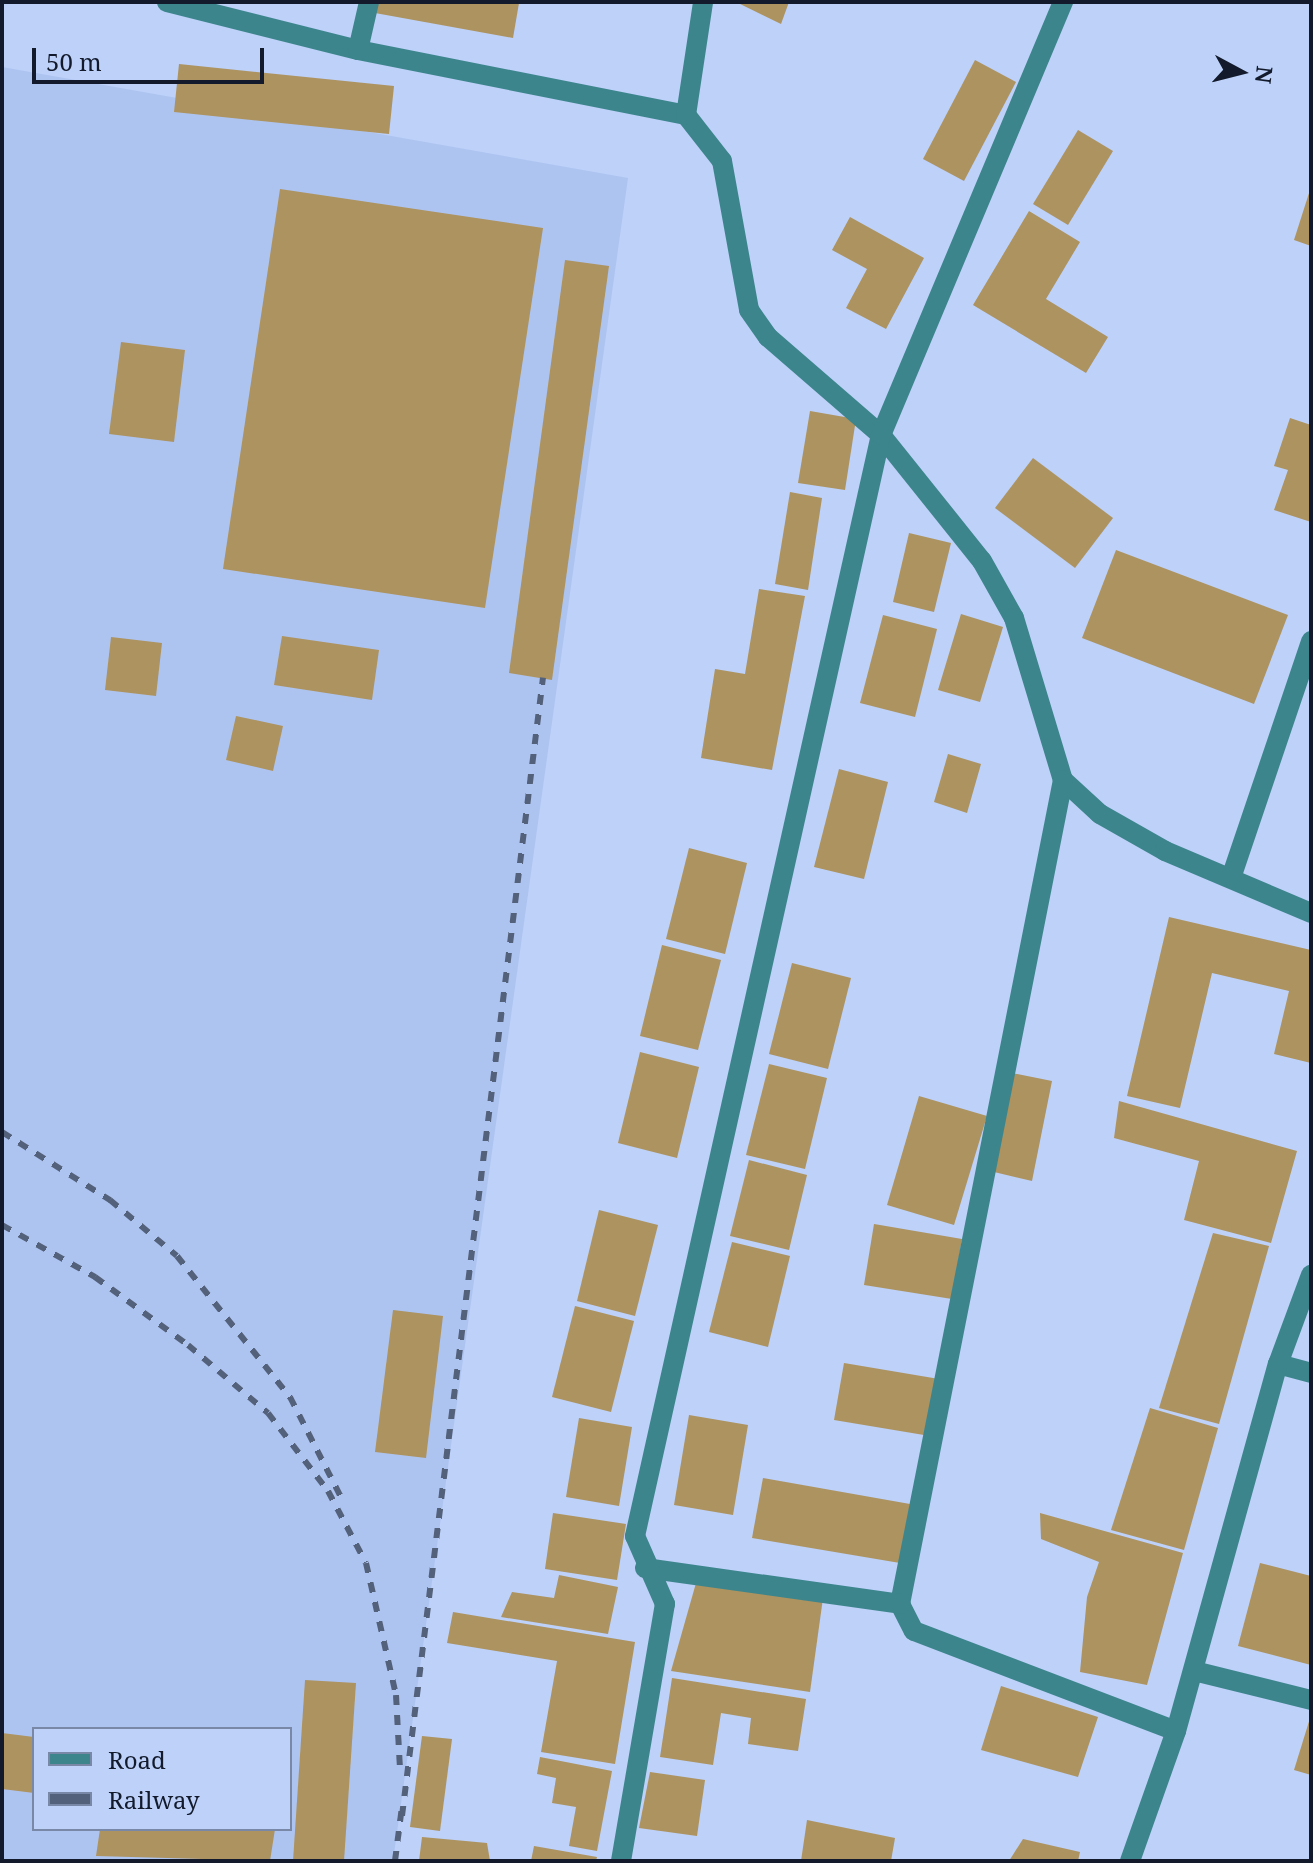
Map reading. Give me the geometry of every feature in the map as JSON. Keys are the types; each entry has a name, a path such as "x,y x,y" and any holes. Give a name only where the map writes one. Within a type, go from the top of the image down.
{"street":[{"path":"167,2 358,50 686,115 722,161 749,310 768,337 881,435 982,561 1014,618 1063,780 900,1604 914,1631 1176,1731"},
{"path":"358,50 369,2"},
{"path":"686,115 703,2"},
{"path":"621,1861 665,1604 645,1568 635,1536 666,1385 881,435 1063,2"},
{"path":"1232,875 1311,641"},
{"path":"1063,780 1100,814 1165,851 1232,875 1311,913"},
{"path":"1130,1861 1176,1731 1278,1364 1311,1275"},
{"path":"1278,1364 1311,1373"},
{"path":"645,1568 900,1604"},
{"path":"1194,1671 1311,1700"}],"shaded area":[{"path":"2,67 628,178 393,1861 2,1861"}],"building":[{"path":"377,2 519,3 513,38 375,13"},
{"path":"736,2 789,2 781,24"},
{"path":"975,60 1016,82 964,181 923,159"},
{"path":"179,64 394,86 389,134 174,112"},
{"path":"1078,130 1113,151 1068,225 1033,204"},
{"path":"280,189 543,228 485,608 223,569"},
{"path":"1311,190 1311,246 1294,240"},
{"path":"1029,211 1080,242 1046,299 1108,337 1086,373 973,305"},
{"path":"850,217 924,258 886,329 846,308 867,269 832,250"},
{"path":"565,260 609,266 552,680 509,673"},
{"path":"121,342 185,350 174,442 109,434"},
{"path":"810,411 856,419 845,490 798,483"},
{"path":"1290,418 1311,425 1311,522 1274,510 1288,470 1274,466"},
{"path":"1033,458 1113,518 1075,568 995,508"},
{"path":"790,492 822,498 808,590 775,584"},
{"path":"909,533 951,543 934,612 893,602"},
{"path":"1116,550 1288,615 1254,704 1082,638"},
{"path":"759,589 805,596 772,770 701,758 715,669 745,674"},
{"path":"961,614 1003,627 980,702 938,690"},
{"path":"883,615 937,629 915,717 860,703"},
{"path":"282,636 379,650 372,700 274,685"},
{"path":"111,637 162,643 156,696 105,690"},
{"path":"236,716 283,726 273,771 226,760"},
{"path":"948,754 981,764 967,813 934,802"},
{"path":"839,769 888,782 864,879 814,867"},
{"path":"689,848 747,863 725,954 666,939"},
{"path":"1169,917 1311,950 1311,1063 1274,1054 1289,991 1212,973 1180,1108 1127,1096"},
{"path":"662,945 721,960 698,1050 640,1036"},
{"path":"792,963 851,978 828,1069 769,1054"},
{"path":"640,1052 699,1067 677,1158 618,1143"},
{"path":"769,1064 827,1078 805,1169 746,1155"},
{"path":"1012,1073 1052,1081 1032,1181 994,1172"},
{"path":"919,1096 987,1116 954,1225 887,1205"},
{"path":"1119,1101 1297,1151 1271,1243 1184,1220 1199,1161 1114,1138"},
{"path":"749,1160 807,1175 789,1250 730,1236"},
{"path":"599,1210 658,1225 635,1316 577,1301"},
{"path":"874,1224 962,1239 952,1299 864,1285"},
{"path":"1213,1233 1269,1246 1219,1424 1159,1408"},
{"path":"732,1242 790,1256 768,1347 709,1332"},
{"path":"575,1306 634,1321 611,1412 552,1397"},
{"path":"393,1310 443,1316 426,1458 375,1452"},
{"path":"844,1363 939,1379 930,1436 834,1420"},
{"path":"1150,1408 1218,1428 1184,1550 1111,1530"},
{"path":"689,1415 748,1425 733,1515 674,1505"},
{"path":"579,1418 632,1427 619,1506 566,1497"},
{"path":"763,1478 910,1504 900,1563 752,1538"},
{"path":"553,1513 626,1524 617,1580 545,1569"},
{"path":"1040,1513 1183,1553 1147,1685 1080,1672 1087,1597 1099,1562 1041,1539"},
{"path":"1260,1563 1311,1576 1311,1665 1238,1646"},
{"path":"559,1575 618,1587 608,1634 501,1617 512,1592 554,1598"},
{"path":"698,1576 823,1598 810,1692 671,1671"},
{"path":"453,1612 635,1642 615,1764 541,1752 557,1661 447,1643"},
{"path":"672,1678 806,1699 798,1751 748,1744 751,1718 721,1713 713,1765 660,1757"},
{"path":"305,1680 356,1683 344,1861 293,1861"},
{"path":"1001,1686 1098,1717 1078,1777 981,1750"},
{"path":"1311,1715 1311,1775 1294,1770"},
{"path":"2,1733 32,1737 32,1793 2,1789"},
{"path":"422,1736 452,1739 440,1831 410,1827"},
{"path":"540,1757 612,1771 597,1851 569,1846 576,1807 552,1803 556,1778 537,1774"},
{"path":"650,1772 705,1780 697,1836 639,1828"},
{"path":"807,1820 895,1838 891,1861 801,1861"},
{"path":"100,1831 275,1831 270,1861 96,1856"},
{"path":"422,1837 487,1843 490,1861 419,1861"},
{"path":"1023,1839 1080,1852 1078,1861 1009,1861"},
{"path":"534,1846 597,1857 596,1861 531,1861"}],"railway":[{"path":"402,1816 543,678"},
{"path":"2,1132 110,1200 177,1256 290,1397 344,1503"},
{"path":"2,1225 95,1277 188,1345 268,1413 328,1491 366,1563 396,1695 400,1770"},
{"path":"395,1861 402,1806"}]}
